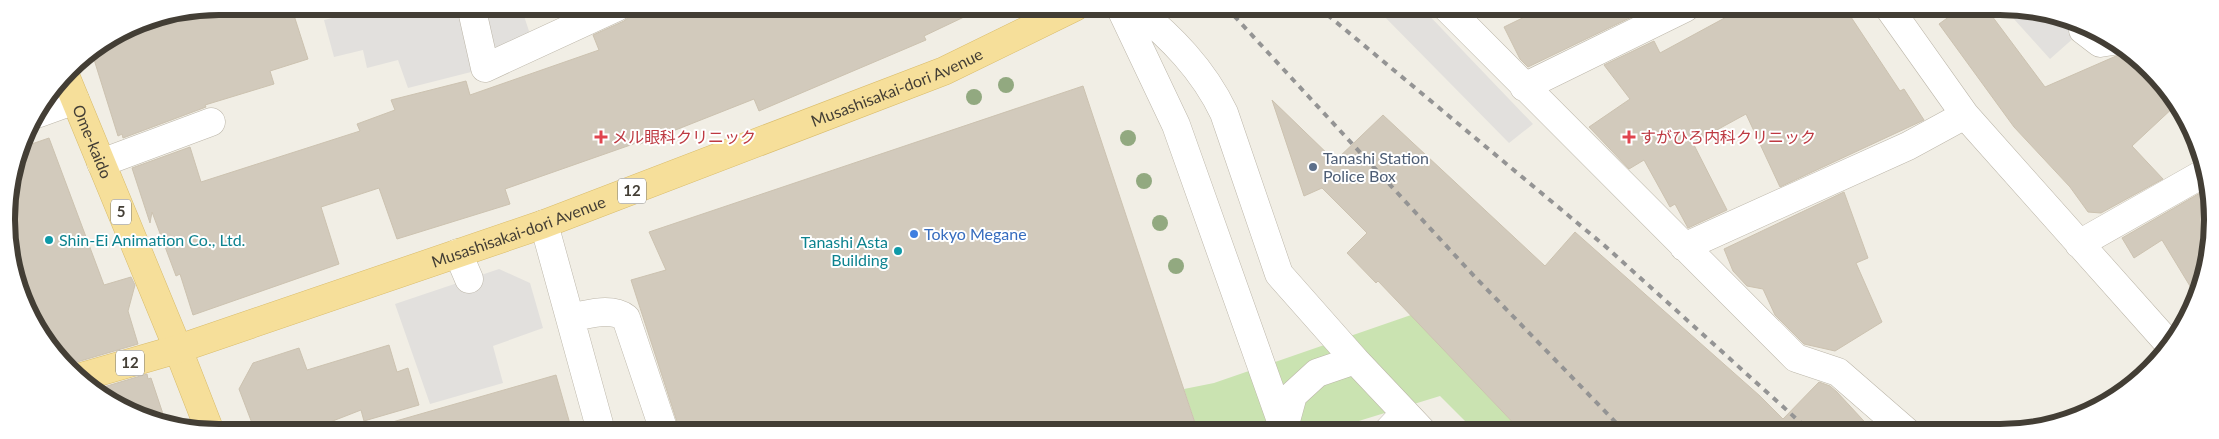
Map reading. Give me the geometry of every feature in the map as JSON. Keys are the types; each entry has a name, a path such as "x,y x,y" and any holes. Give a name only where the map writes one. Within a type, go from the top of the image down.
{"main road":[{"name":"Musashisakai-dori Avenue","path":"178,349 544,224 944,71 1059,15"},
{"name":"Ome-kaido","path":"68,83 178,349"},
{"name":"12","path":"87,375 178,349"},
{"name":"5","path":"178,349 207,424"}],"street":[{"path":"473,15 485,68 600,15"},
{"path":"1124,15 1176,126 1283,424"},
{"path":"1144,15 1168,34 1205,77 1214,92 1224,112 1279,274 1355,360 1403,424"},
{"path":"1453,15 1796,358 1838,372 1898,424"},
{"path":"1524,87 1671,15"},
{"path":"1893,15 1965,115 2165,340"},
{"path":"46,110 75,100"},
{"path":"1684,247 1908,146 1965,115"},
{"path":"101,163 211,122"},
{"path":"2079,244 2199,176"},
{"path":"544,224 599,424"},
{"path":"458,253 468,279"},
{"path":"570,318 594,312 620,313 626,318 662,424"},
{"path":"1286,424 1293,395 1317,373 1355,360"}],"green space":[{"path":"1411,315 1514,424 1468,424 1440,396 1349,424 1195,424 1184,389 1214,383"}],"shaded area":[{"path":"344,15 464,15 479,70 408,88 398,60 367,68 363,50 334,57 324,20"},
{"path":"479,15 524,15 531,37 490,49"},
{"path":"1383,15 1429,15 1533,124 1509,143"},
{"path":"2010,15 2052,22 2080,32 2050,59"},
{"path":"499,269 530,283 543,328 493,346 503,383 430,404 395,304"}],"building":[{"path":"206,15 294,15 308,59 270,71 274,84 205,105 206,107 123,138 122,134 118,136 94,58 106,49 141,31 180,19"},
{"path":"968,15 924,36 926,40 759,111 754,99 640,144 639,142 505,189 510,204 397,239 379,188 321,207 339,264 193,315 180,274 176,276 152,212 150,223 132,168 190,147 201,182 360,131 357,124 395,110 391,100 466,81 470,95 599,50 593,35 624,21 630,16"},
{"path":"1529,15 1636,15 1528,67 1520,59 1504,27"},
{"path":"1730,15 1850,15 1900,91 1904,89 1924,120 1780,187 1746,114 1693,143 1727,210 1688,228 1675,204 1670,207 1644,160 1629,169 1589,127 1630,99 1604,65 1654,41 1660,53"},
{"path":"1951,15 1991,15 2045,87 2120,54 2145,76 2172,109 2132,146 2163,179 2101,213 2088,212 2070,187 2014,127 1939,24"},
{"name":"Tanashi Asta Building","path":"1083,86 1195,424 678,424 631,280 666,270 649,232"},
{"path":"1272,100 1335,161 1383,115 1545,266 1575,232 1760,396 1783,419 1819,382 1830,386 1837,392 1867,424 1514,424 1378,281 1376,283 1347,253 1367,233 1322,188 1304,196"},
{"path":"49,138 104,285 131,277 135,285 128,311 138,344 75,364 57,344 42,322 22,272 15,233 15,206 19,180 30,145"},
{"path":"1844,192 1868,258 1856,263 1882,322 1835,351 1804,344 1775,315 1763,289 1747,286 1733,271 1724,249"},
{"path":"2202,192 2204,233 2200,259 2192,289 2162,240 2134,258 2122,238"},
{"path":"389,345 397,372 408,368 419,405 364,421 361,410 325,424 252,424 239,389 253,363 299,348 307,370"},
{"path":"147,374 148,379 151,378 164,416 129,403 102,387"},
{"path":"556,375 570,424 389,424"}],"railway":[{"path":"1233,15 1475,277 1617,424"},
{"path":"1328,15 1605,246 1802,424"}],"place":[{"name":"メル眼科クリニック","path":"601,137"},
{"name":"すがひろ内科クリニック","path":"1629,137"},
{"name":"Tanashi Station Police Box","path":"1313,167"},
{"name":"Tokyo Megane","path":"914,234"},
{"name":"Shin-Ei Animation Co., Ltd.","path":"49,240"},
{"name":"Tanashi Asta Building","path":"898,251"}]}
